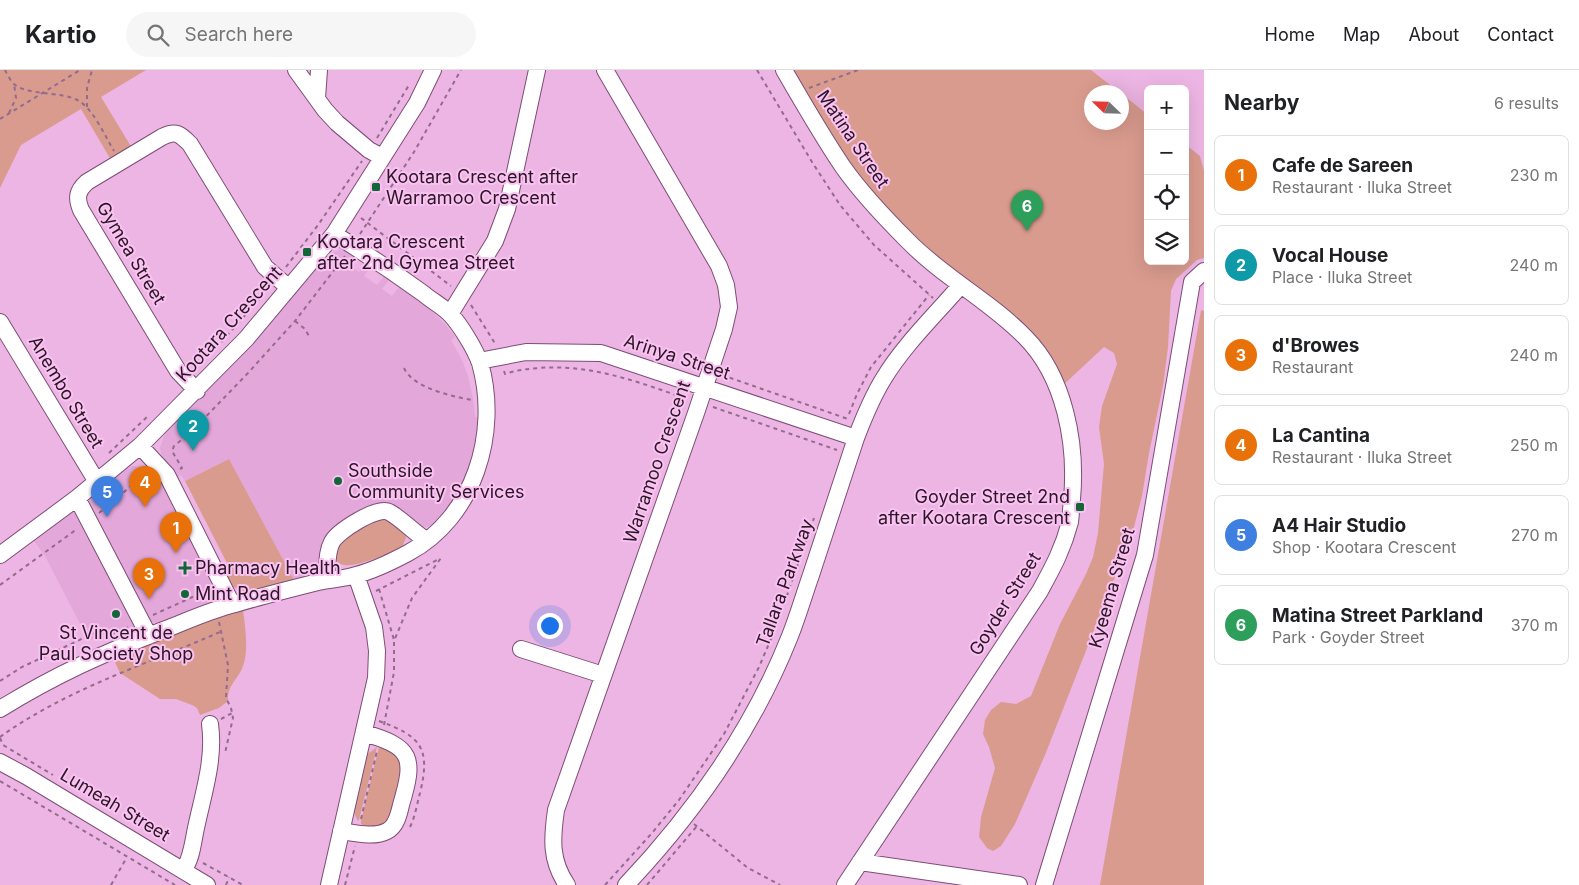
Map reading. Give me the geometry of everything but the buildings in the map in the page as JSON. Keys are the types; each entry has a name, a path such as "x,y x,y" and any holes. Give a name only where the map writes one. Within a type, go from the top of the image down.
{"street":[{"path":"296,70 324,110 375,154"},
{"path":"317,98 319,70"},
{"name":"Kootara Crescent","path":"0,555 77,498 140,446 246,339 283,284 334,234 351,208 375,154 417,103 433,70"},
{"path":"450,314 495,241 507,209 537,70"},
{"name":"Warramoo Crescent","path":"566,885 556,863 552,836 556,810 705,387 729,307 726,285 719,266 605,70"},
{"name":"Matina Street","path":"784,70 843,168 873,205 910,243 961,285"},
{"name":"Gymea Street","path":"197,390 178,371 81,210 77,200 79,190 87,182 170,133 178,134 190,144 265,266 283,284"},
{"path":"0,709 25,693 81,664 232,604 326,580 356,575 408,553 444,526 458,508 468,489 484,444 487,416 479,361 465,335 450,314 334,234"},
{"name":"Kyeema Street","path":"1044,885 1146,555 1192,282 1204,271"},
{"name":"Tallara Parkway","path":"626,885 655,854 696,801 739,739 767,686 790,636 849,430 868,406 884,377 902,353 961,285"},
{"name":"Goyder Street","path":"845,885 1040,591 1060,554 1070,520 1073,487 1069,425 1058,390 1042,357 1026,338 1002,315 961,285"},
{"name":"Anembo Street","path":"0,322 97,482"},
{"name":"Arinya Street","path":"479,361 526,352 601,353 705,387 849,430"},
{"path":"140,446 167,475 232,604"},
{"path":"77,498 149,636"},
{"path":"326,580 329,550 333,541 346,528 378,511 388,511 426,540"},
{"path":"329,885 376,678 377,651 374,627 356,575"},
{"path":"521,649 603,675"},
{"path":"184,869 191,850 210,762 212,738 210,724"},
{"path":"341,831 373,834 388,831 397,820 409,776 409,763 403,752 381,738 364,733"},
{"name":"Lumeah Street","path":"0,762 184,869 207,885"},
{"path":"860,862 1019,885"}],"path":[{"path":"5,70 14,84 16,98 8,114"},
{"path":"0,119 80,70"},
{"path":"88,107 87,88 92,70"},
{"path":"182,468 172,451 174,446 248,373 295,320 353,246 414,152 461,70"},
{"path":"757,70 840,205 874,245 943,306"},
{"path":"797,92 858,70"},
{"path":"210,354 283,284 318,225 375,154 411,82"},
{"path":"14,84 43,93 66,96 78,100 88,107 120,162"},
{"path":"351,208 367,224 462,294 493,339 505,374 515,370 546,367 595,370 609,373 837,450 849,430 710,370"},
{"path":"295,320 305,329 310,338"},
{"path":"404,368 407,374 414,380 449,395 477,401 486,400"},
{"path":"108,454 152,414"},
{"path":"184,423 203,418"},
{"path":"0,585 89,521 142,477 155,481"},
{"path":"605,885 679,800 724,734 759,667 776,627 815,516"},
{"path":"364,596 441,558 412,598 394,641"},
{"path":"0,681 22,667 105,628 111,634 214,587"},
{"path":"345,885 381,738 394,672 394,641 379,589"},
{"path":"0,737 36,713 81,690 221,631"},
{"path":"0,780 175,885"},
{"path":"647,885 697,826 748,868 780,885"},
{"path":"111,885 128,856"},
{"path":"226,885 229,877"}],"shaded area":[{"path":"0,70 146,70 101,97 132,148 111,160 81,109 21,145 0,188"},
{"path":"793,70 1091,70 1110,85 1084,85 1084,130 1129,130 1129,100 1144,112 1144,265 1189,265 1189,147 1200,156 1204,171 1204,258 1197,260 1176,279 1171,291 1168,347 1163,386 1142,496 1133,531 1045,755 1015,824 1001,846 993,851 987,848 979,837 981,817 995,768 983,734 985,720 991,710 1001,702 1016,704 1031,696 1060,624 1093,557 1098,533 1104,464 1099,427 1102,406 1117,364 1114,353 1104,347 1061,387 1052,368 927,251 865,185 836,143"},
{"path":"339,250 356,255 349,265 359,272 367,262 372,265 364,276 377,285 385,275 390,279 382,289 392,296 400,286 424,304 446,325 455,337 451,340 468,376 475,417 480,417 473,461 453,503 434,524 427,527 418,526 401,512 316,573 294,580 229,459 185,481 181,475 173,480 162,458 160,448 165,433 249,346 325,256"},
{"path":"1201,310 1204,311 1204,885 1100,885"},
{"path":"229,459 294,580 244,592 232,586 222,573 230,569 185,481"},
{"path":"132,466 149,468 160,477 214,587 214,596 209,603 157,623 151,622 88,505 91,496 123,470"},
{"path":"73,512 76,513 137,628 131,634 112,642 108,633 89,641 45,556 34,541"},
{"path":"386,517 405,531 406,538 402,547 357,564 343,565 335,559 341,536"},
{"path":"243,610 246,638 245,660 229,691 228,701 219,708 200,715 197,708 192,705 176,699 160,699 120,673 113,658 210,620"},
{"path":"384,746 398,753 401,776 392,810 386,821 382,825 369,827 361,824 361,821 379,747"},
{"path":"377,747 358,821 353,811 366,755"}],"place":[{"name":"Kootara Crescent after Warramoo Crescent","path":"376,187"},
{"name":"Matina Street Parkland","path":"1027,231"},
{"name":"Kootara Crescent after 2nd Gymea Street","path":"307,252"},
{"name":"Vocal House","path":"193,451"},
{"name":"Southside Community Services","path":"338,481"},
{"name":"La Cantina","path":"145,507"},
{"name":"Goyder Street 2nd after Kootara Crescent","path":"1080,507"},
{"name":"A4 Hair Studio","path":"107,517"},
{"name":"Cafe de Sareen","path":"176,553"},
{"name":"Pharmacy Health","path":"185,568"},
{"name":"Mint Road","path":"185,594"},
{"name":"d'Browes","path":"149,599"},
{"name":"St Vincent de Paul Society Shop","path":"116,614"}]}
